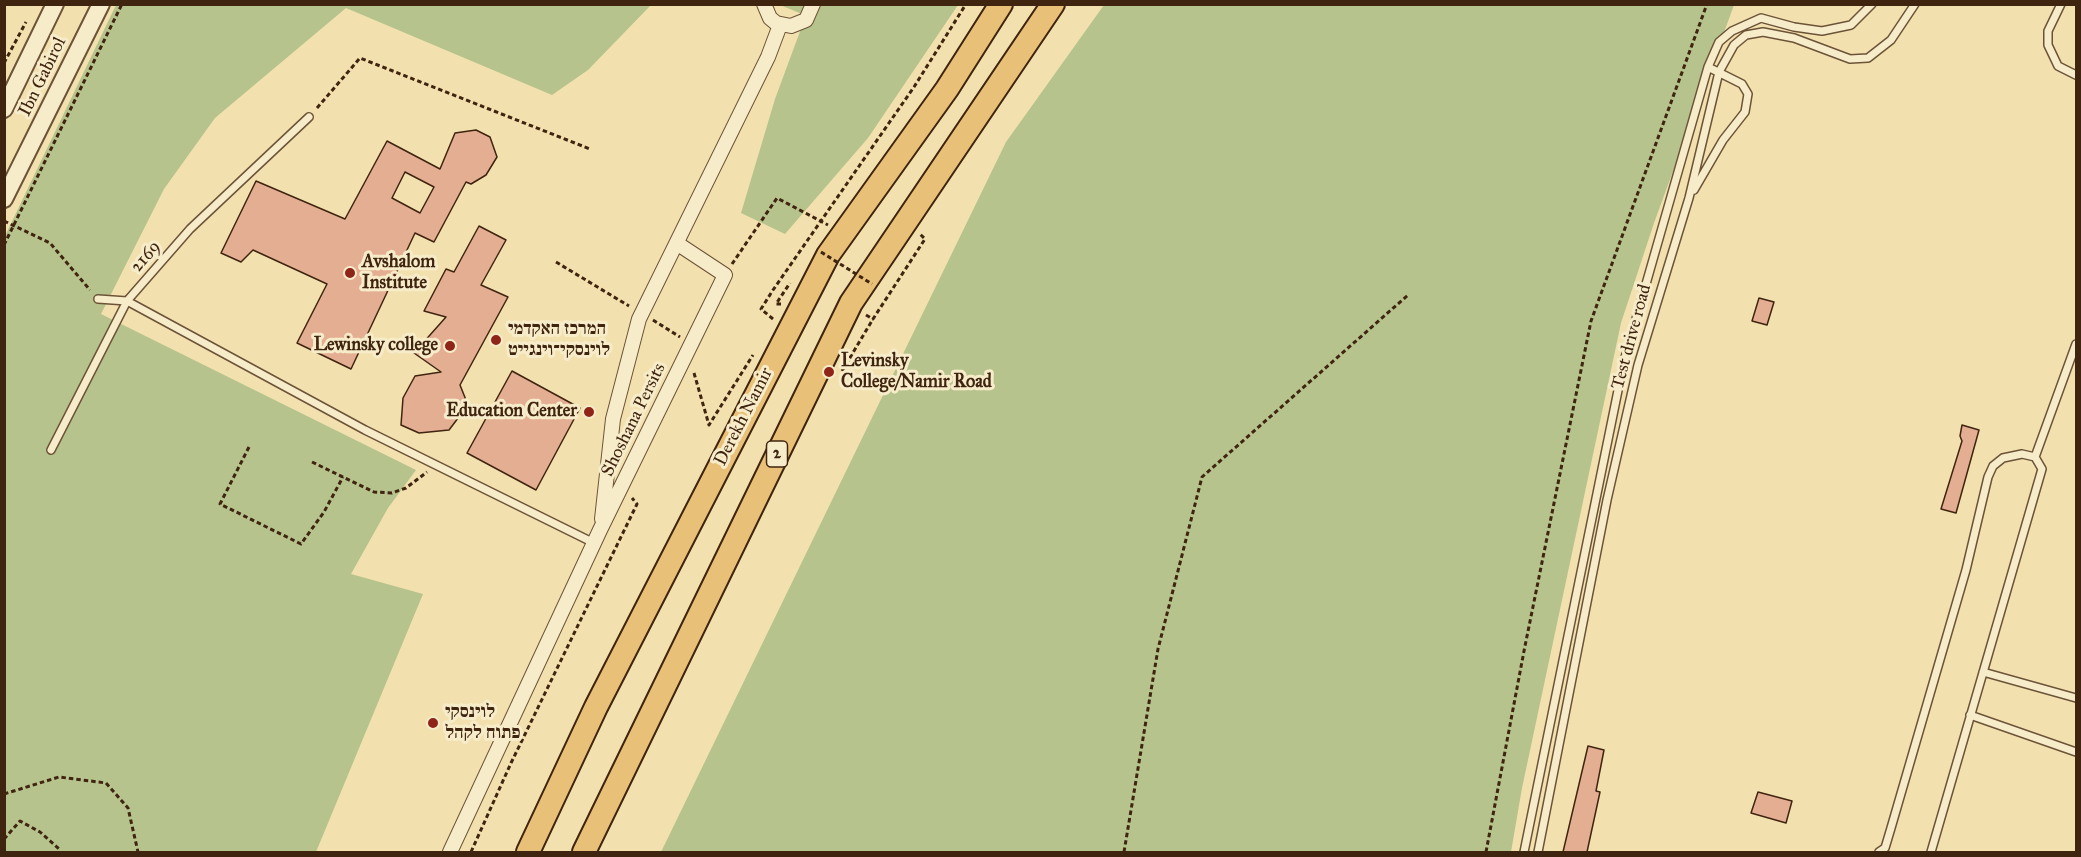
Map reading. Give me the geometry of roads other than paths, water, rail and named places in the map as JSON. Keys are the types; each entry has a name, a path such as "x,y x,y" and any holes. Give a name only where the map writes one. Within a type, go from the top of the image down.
{"highway":[{"name":"Derekh Namir","path":"528,852 596,708 828,255 947,89 1001,4"},
{"name":"2","path":"584,852 851,303 1053,4"}],"street":[{"name":"Ibn Gabirol","path":"4,109 55,4"},
{"name":"Ibn Gabirol","path":"4,199 101,4"},
{"path":"764,4 770,18 780,25 799,24 811,13 813,4"},
{"path":"597,536 613,419 642,314 768,57 780,25"},
{"name":"Shoshana Persits","path":"450,852 597,536 725,275 678,244"}],"lane":[{"name":"Test drive road","path":"1524,852 1624,361 1708,67 1719,42 1732,32 1761,18 1794,27 1822,31 1851,25 1872,4"},
{"name":"Test drive road","path":"1538,852 1623,432 1653,312 1689,198 1719,72 1734,45 1746,34 1763,32 1794,39 1850,59 1868,58 1891,40 1915,4"},
{"path":"2061,4 2048,32 2048,45 2058,66 2076,75"},
{"path":"1689,198 1723,140 1744,112 1748,94 1742,84 1708,67"},
{"name":"2169","path":"51,450 127,301 190,229 309,117"},
{"path":"98,299 127,301 365,430 435,464 597,536"},
{"path":"1931,852 2042,469 2036,457 2076,344"},
{"path":"1879,852 1885,848 1892,828 1966,570 1988,477 1993,466 2003,458 2022,454 2036,457"},
{"path":"1983,672 2076,698"},
{"path":"1970,715 2076,752"}],"place":[{"name":"Avshalom Institute","path":"350,273"},
{"name":"המרכז האקדמי לוינסקי־וינגייט","path":"496,340"},
{"name":"Lewinsky college","path":"450,346"},
{"name":"Levinsky College/Namir Road","path":"829,372"},
{"name":"Education Center","path":"589,412"},
{"name":"לוינסקי פתוח לקהל","path":"433,723"}]}
